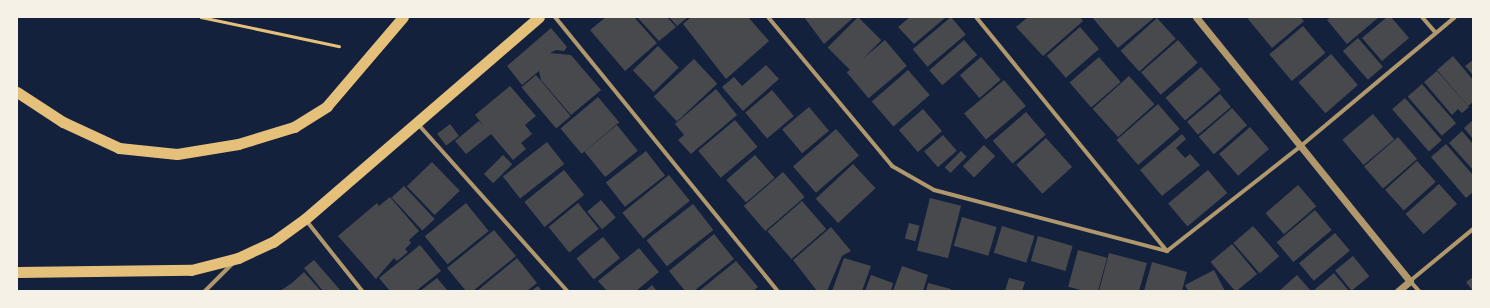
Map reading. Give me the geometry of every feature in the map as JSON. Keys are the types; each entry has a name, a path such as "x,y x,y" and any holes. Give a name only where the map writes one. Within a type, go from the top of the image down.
{"highway":[{"path":"17,92 63,122 119,148 177,154 225,147 294,127 326,106 403,17"},
{"path":"17,272 161,272 191,270 238,258 273,242 305,219 539,17"}],"street":[{"path":"555,17 778,291"},
{"path":"768,17 892,166 934,190 1167,251"},
{"path":"976,17 1167,251"},
{"path":"1196,17 1302,145 1419,291"},
{"path":"1422,17 1435,32"},
{"path":"1167,251 1302,145 1454,17"},
{"path":"417,122 567,291"},
{"path":"305,219 362,291"},
{"path":"1398,291 1473,229"},
{"path":"205,291 238,258"}],"path":[{"path":"201,17 339,46"}],"building":[{"path":"606,17 634,17 657,43 625,71 590,30"},
{"path":"637,17 667,17 676,27 659,41"},
{"path":"669,17 688,17 677,26"},
{"path":"691,17 748,17 769,41 726,79 683,24"},
{"path":"804,17 854,17 824,44"},
{"path":"858,17 881,40 851,71 828,47"},
{"path":"910,17 946,17 914,44 898,27"},
{"path":"951,17 966,35 927,67 913,49"},
{"path":"1028,17 1080,17 1083,21 1043,56 1016,27"},
{"path":"1092,17 1155,17 1118,48"},
{"path":"1251,17 1300,17 1304,21 1272,48 1248,19"},
{"path":"1331,17 1379,17 1347,44 1327,20"},
{"path":"1387,17 1391,17 1409,38 1382,61 1362,38"},
{"path":"1157,18 1176,39 1139,72 1121,51"},
{"path":"1303,26 1325,53 1292,81 1269,54"},
{"path":"1080,27 1099,49 1066,78 1047,56"},
{"path":"551,28 567,47 564,51 556,50 550,53 571,55 601,90 571,115 541,80 539,71 522,85 507,66"},
{"path":"1358,38 1383,67 1368,80 1343,51"},
{"path":"885,40 907,66 869,98 847,72"},
{"path":"964,40 977,55 942,85 929,70"},
{"path":"1178,40 1198,63 1161,95 1141,72"},
{"path":"658,46 679,68 654,92 633,70"},
{"path":"1331,54 1358,85 1325,113 1299,82"},
{"path":"1453,56 1473,80 1473,102 1468,106 1437,70"},
{"path":"981,57 1001,80 980,98 960,75"},
{"path":"1099,57 1121,82 1091,107 1070,83"},
{"path":"694,59 717,84 677,121 654,97"},
{"path":"1473,60 1473,75 1465,66"},
{"path":"766,65 779,79 743,111 722,87 734,77 742,86"},
{"path":"1201,67 1221,90 1185,120 1166,98"},
{"path":"908,70 930,95 893,126 872,101"},
{"path":"1437,71 1469,107 1462,113 1458,109 1452,115 1424,82"},
{"path":"536,75 571,116 556,129 521,87"},
{"path":"1129,76 1154,104 1118,137 1093,109"},
{"path":"1004,80 1026,106 986,139 964,113"},
{"path":"1422,84 1456,123 1442,136 1408,96"},
{"path":"510,86 536,116 525,125 532,134 521,143 526,149 513,160 491,134 466,154 455,141 479,121 484,126 475,115"},
{"path":"716,89 737,115 691,154 678,140 684,135 675,124"},
{"path":"772,90 794,116 767,139 745,112"},
{"path":"1220,94 1231,107 1198,135 1187,122"},
{"path":"598,97 619,122 582,154 560,128"},
{"path":"1405,98 1442,140 1429,151 1392,109"},
{"path":"1158,104 1180,129 1138,165 1116,140"},
{"path":"809,107 829,131 802,153 782,129"},
{"path":"1232,108 1247,125 1214,154 1199,137"},
{"path":"923,109 942,131 918,152 899,130"},
{"path":"1026,112 1046,135 1012,164 993,141"},
{"path":"1373,114 1394,139 1364,165 1342,140"},
{"path":"735,120 757,147 721,178 698,151"},
{"path":"1473,120 1473,139 1464,128"},
{"path":"450,124 459,136 446,146 437,134"},
{"path":"617,125 638,151 605,177 584,151"},
{"path":"1250,127 1269,149 1238,176 1219,154"},
{"path":"836,129 859,155 816,193 793,166"},
{"path":"1462,131 1473,144 1473,170 1449,143"},
{"path":"1182,134 1186,139 1176,148 1185,158 1190,154 1200,165 1162,196 1140,170"},
{"path":"943,135 957,151 938,167 924,151"},
{"path":"1398,137 1417,159 1383,188 1364,167"},
{"path":"1046,138 1072,167 1042,194 1016,165"},
{"path":"547,142 564,164 520,199 503,176"},
{"path":"1446,144 1473,175 1473,192 1466,198 1431,157"},
{"path":"984,145 995,156 974,178 963,166"},
{"path":"646,151 665,175 625,207 606,182"},
{"path":"961,151 967,157 950,173 945,167"},
{"path":"503,155 512,164 493,183 484,174"},
{"path":"755,155 775,178 746,203 726,180"},
{"path":"1417,161 1436,182 1404,211 1385,190"},
{"path":"432,162 460,191 435,215 407,186"},
{"path":"853,164 876,188 838,223 816,199"},
{"path":"564,170 584,195 545,227 524,202"},
{"path":"1208,170 1227,193 1187,226 1168,203"},
{"path":"783,172 805,197 765,231 744,206"},
{"path":"669,175 690,201 643,238 622,213"},
{"path":"1439,184 1457,204 1424,234 1406,214"},
{"path":"1298,185 1316,206 1284,234 1266,213"},
{"path":"404,186 435,219 422,231 392,198"},
{"path":"390,197 419,231 409,240 411,243 405,249 408,252 397,261 394,258 376,279 338,236 377,203 379,206"},
{"path":"930,198 961,206 948,258 917,250"},
{"path":"601,200 616,218 602,229 587,212"},
{"path":"802,201 826,229 792,259 767,231"},
{"path":"466,203 489,231 447,264 425,236"},
{"path":"578,203 599,229 569,253 548,227"},
{"path":"693,204 713,230 667,266 647,240"},
{"path":"1315,210 1332,230 1293,262 1277,242"},
{"path":"962,217 997,227 988,256 954,246"},
{"path":"909,223 920,226 915,241 905,238"},
{"path":"1002,226 1035,236 1026,263 994,253"},
{"path":"1253,226 1279,256 1260,273 1233,243"},
{"path":"831,227 851,251 842,256 827,291 817,291 793,260"},
{"path":"494,230 516,256 473,291 466,291 447,268"},
{"path":"1335,233 1350,251 1314,281 1299,263"},
{"path":"714,234 734,259 694,291 685,291 669,271"},
{"path":"1038,236 1073,246 1065,271 1031,261"},
{"path":"603,237 620,258 594,279 577,258"},
{"path":"1232,244 1257,274 1235,291 1211,262"},
{"path":"420,245 441,271 416,291 390,291 379,278"},
{"path":"639,248 659,272 636,291 607,291 598,281"},
{"path":"1078,250 1107,258 1098,291 1084,291 1068,287"},
{"path":"1109,253 1147,263 1139,291 1099,291"},
{"path":"1353,256 1369,276 1351,291 1335,270"},
{"path":"517,258 537,283 527,291 477,291"},
{"path":"844,258 871,266 862,291 832,291"},
{"path":"314,260 341,291 323,291 304,268"},
{"path":"736,261 758,287 753,291 699,291"},
{"path":"1152,262 1187,272 1182,291 1144,291"},
{"path":"902,266 928,275 923,291 893,291"},
{"path":"1214,270 1225,291 1188,291 1185,285"},
{"path":"304,272 321,291 280,291 292,283"},
{"path":"1334,273 1349,291 1313,291"},
{"path":"871,275 893,283 891,291 865,291"},
{"path":"1297,275 1311,291 1279,291"},
{"path":"1473,277 1473,291 1466,282"},
{"path":"437,278 448,291 420,291"},
{"path":"1009,278 1025,282 1022,291 1005,291"},
{"path":"928,283 951,289 950,291 926,291"},
{"path":"652,285 657,291 645,291"},
{"path":"538,286 542,291 531,291"}]}
